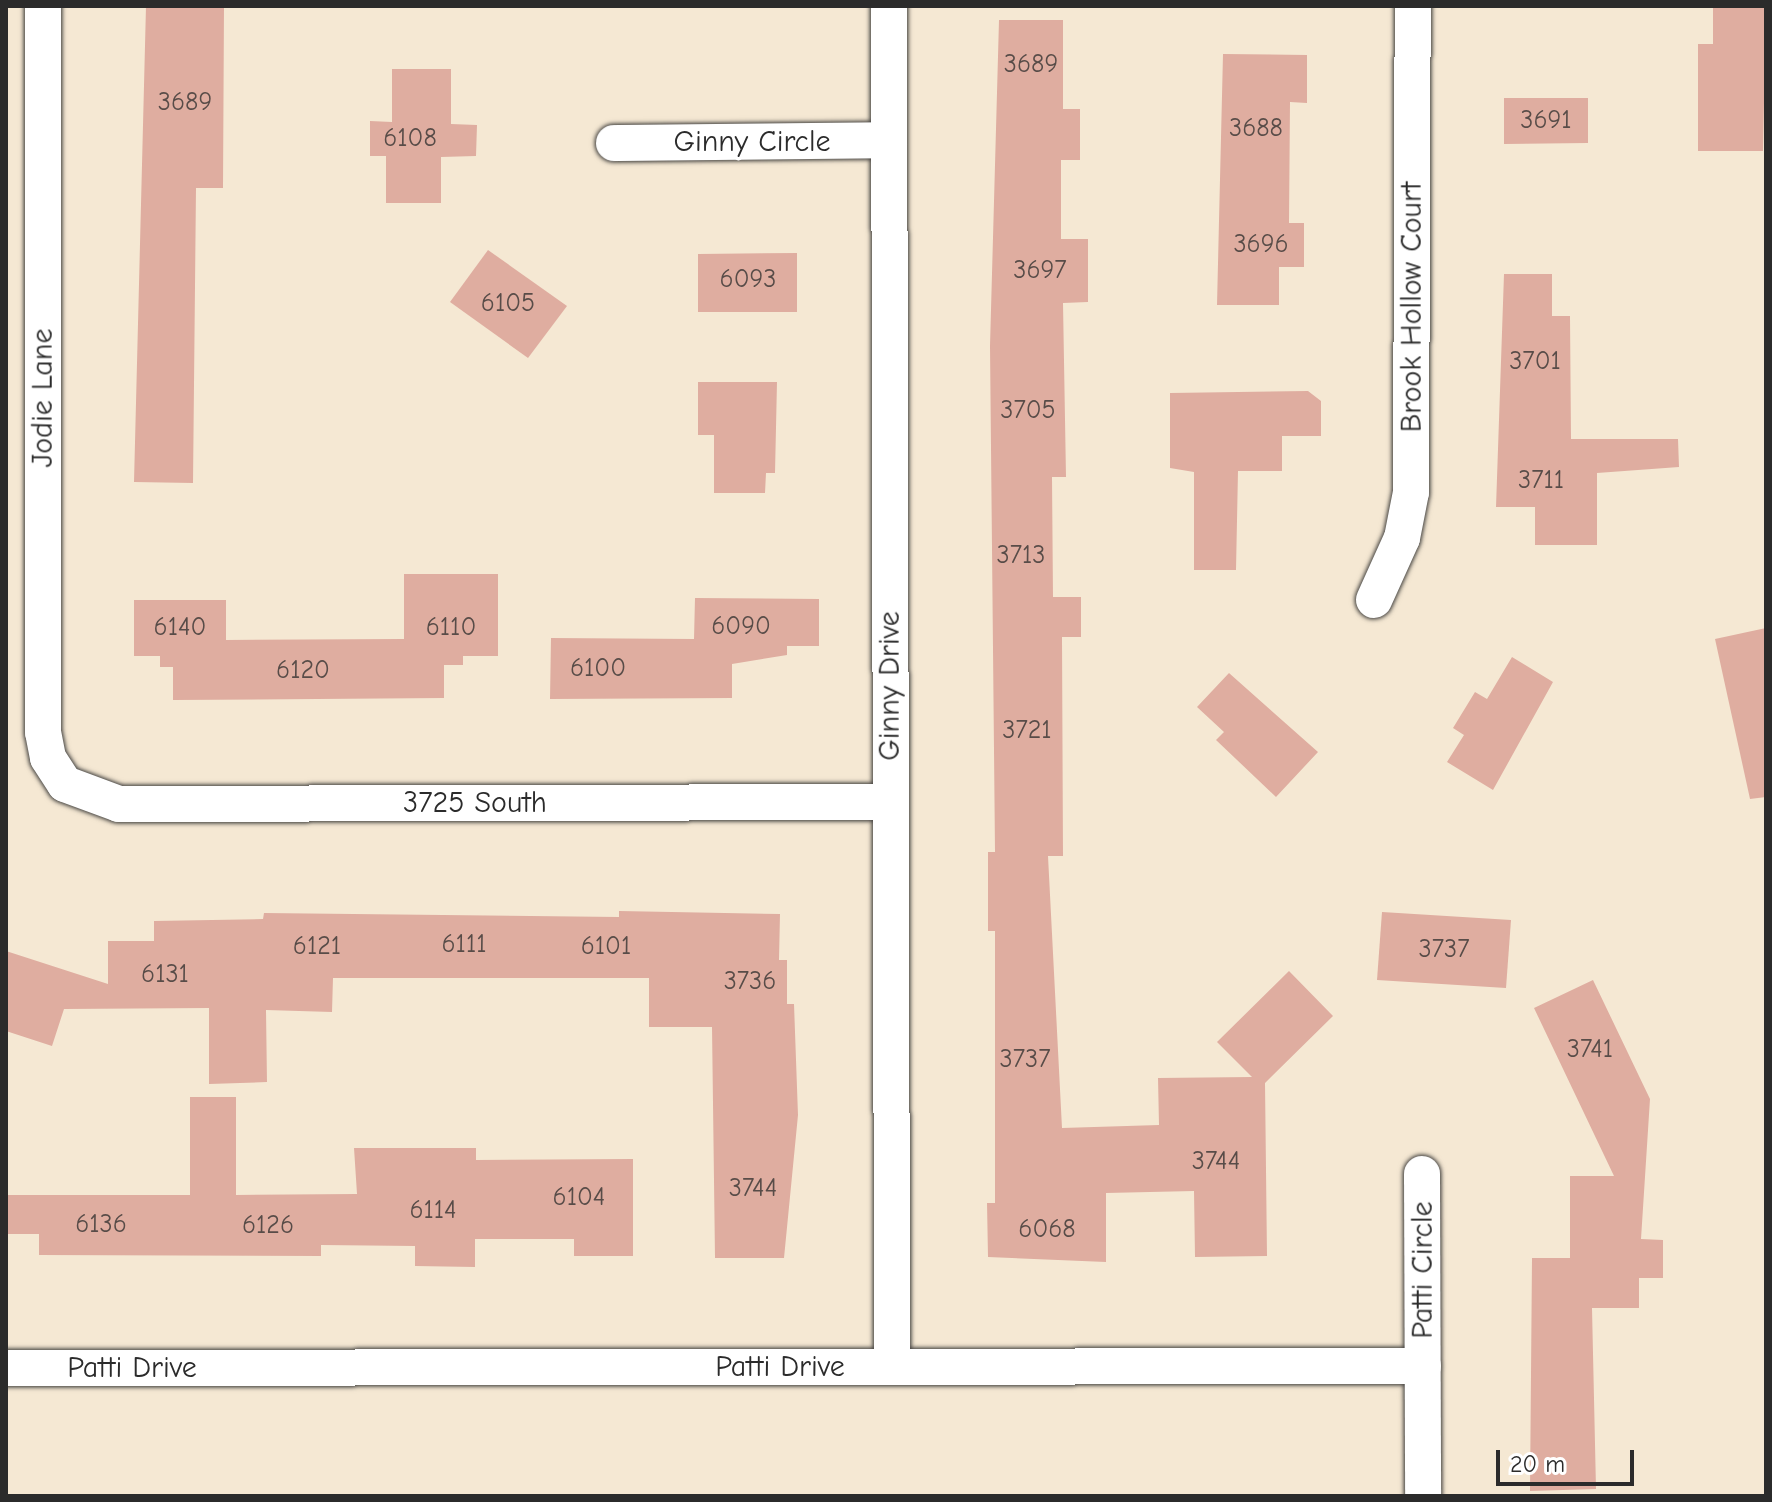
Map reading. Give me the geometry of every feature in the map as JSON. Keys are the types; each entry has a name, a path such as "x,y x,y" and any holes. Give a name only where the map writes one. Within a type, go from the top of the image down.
{"street":[{"name":"Jodie Lane","path":"43,6 43,732 48,758 65,784"},
{"name":"Ginny Drive","path":"889,6 892,1367"},
{"name":"Brook Hollow Court","path":"1374,600 1402,538 1411,492 1413,6"},
{"name":"Ginny Circle","path":"614,143 889,140"},
{"name":"3725 South","path":"65,784 119,804 891,802"},
{"name":"Patti Circle","path":"1422,1174 1423,1366"},
{"name":"Patti Drive","path":"6,1368 1423,1366"},
{"path":"1423,1366 1423,1496"}],"building":[{"path":"146,6 224,6 223,188 196,188 193,483 134,482"},
{"path":"1713,6 1766,6 1763,151 1698,151 1698,44 1713,44"},
{"path":"999,20 1063,20 1063,109 1080,109 1080,160 1061,160 1061,239 1088,239 1088,302 1063,303 1066,477 1052,477 1053,597 1081,597 1081,637 1062,637 1063,856 1048,856 1062,1128 1159,1125 1158,1078 1252,1077 1217,1042 1289,971 1333,1016 1265,1083 1267,1256 1195,1257 1194,1191 1106,1193 1106,1262 988,1257 987,1203 995,1203 995,931 988,931 988,852 995,852 990,346"},
{"path":"1223,54 1307,55 1307,103 1290,102 1289,223 1304,223 1304,267 1279,267 1279,305 1217,305"},
{"path":"392,69 451,69 451,124 477,125 476,156 441,157 441,203 386,203 386,156 370,156 370,121 392,122"},
{"path":"1504,98 1588,98 1588,143 1504,144"},
{"path":"488,250 567,306 528,358 450,302"},
{"path":"797,253 797,312 698,312 698,254"},
{"path":"1504,274 1552,274 1552,316 1570,316 1571,439 1678,439 1679,467 1597,473 1597,545 1535,545 1535,507 1496,507"},
{"path":"698,382 777,382 775,473 766,473 765,493 714,493 714,435 698,435"},
{"path":"1308,391 1321,401 1321,436 1282,436 1282,471 1238,471 1236,570 1194,570 1194,472 1170,468 1170,393"},
{"path":"404,574 498,574 498,656 463,656 463,665 444,665 444,698 173,700 173,667 160,667 160,656 134,656 134,600 226,600 226,640 404,639"},
{"path":"695,598 819,599 819,646 787,646 787,655 732,664 732,698 550,699 551,638 694,639"},
{"path":"1766,628 1766,797 1750,799 1715,639"},
{"path":"1512,657 1553,682 1493,790 1447,762 1464,735 1453,728 1475,692 1487,699"},
{"path":"1229,673 1318,752 1276,797 1216,740 1224,732 1197,707"},
{"path":"619,911 780,914 779,960 787,960 787,1004 794,1004 798,1115 784,1258 715,1258 712,1027 649,1027 649,978 333,978 332,1012 266,1010 267,1082 209,1084 209,1008 64,1009 52,1046 6,1031 6,951 108,984 108,941 154,941 154,921 263,919 264,913 619,917"},
{"path":"1382,912 1511,920 1506,988 1377,980"},
{"path":"1593,980 1650,1099 1641,1239 1663,1240 1663,1278 1639,1278 1639,1308 1592,1308 1596,1489 1530,1491 1532,1258 1570,1258 1570,1176 1614,1176 1534,1008"},
{"path":"190,1097 236,1097 236,1195 357,1194 354,1148 476,1148 476,1160 633,1159 633,1256 574,1256 574,1239 475,1239 475,1267 415,1266 415,1246 321,1245 321,1256 39,1255 39,1234 6,1234 6,1195 190,1195"}]}
